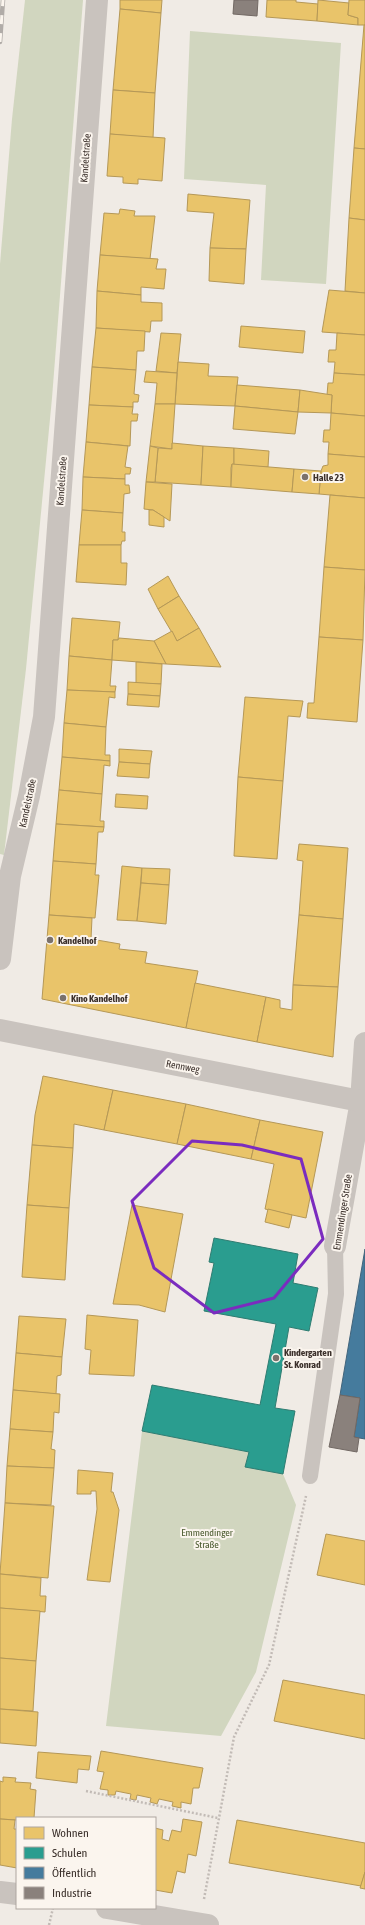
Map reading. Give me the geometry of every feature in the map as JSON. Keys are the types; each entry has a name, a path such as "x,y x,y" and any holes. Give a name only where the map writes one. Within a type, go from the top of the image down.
{"street":[{"name":"Kandelstraße","path":"0,959 10,876 29,796 44,717 97,0"},
{"name":"Rennweg","path":"0,1030 363,1102"},
{"name":"Emmendinger Straße","path":"335,1246 363,1102 365,1043"},
{"path":"0,1892 16,1894"},
{"path":"113,1909 204,1924"}],"lane":[{"name":"Emmendinger Straße","path":"310,1476 336,1294 335,1246"}],"path":[{"path":"204,1924 218,1818 234,1737 269,1665 310,1476"},
{"path":"86,1791 218,1818"},
{"path":"49,1925 53,1909"}],"highlighted area":[{"path":"192,1141 242,1145 301,1159 323,1239 274,1298 214,1313 154,1268 132,1201"}],"green space":[{"path":"25,0 83,0 52,398 26,669 4,855 0,854 0,264 12,119"},
{"path":"190,31 341,43 326,284 261,280 266,185 184,179"},
{"name":"Emmendinger Straße","path":"142,1431 249,1452 245,1467 283,1474 296,1505 256,1672 221,1736 106,1726"}],"building: Wohnen":[{"path":"120,0 162,0 161,13 120,9"},
{"path":"267,0 296,0 296,2 318,4 317,21 266,17"},
{"path":"318,0 349,3 348,15 358,18 358,25 317,21"},
{"path":"349,0 365,0 365,25 358,25 358,18 348,15"},
{"path":"120,9 161,13 155,93 113,90"},
{"path":"365,25 365,149 354,148"},
{"path":"113,90 155,93 153,138 110,134"},
{"path":"110,134 165,138 162,181 138,179 138,184 123,183 123,177 107,176"},
{"path":"354,148 365,149 365,220 349,218"},
{"path":"188,194 250,200 246,249 210,248 214,213 187,211"},
{"path":"120,209 135,211 134,216 155,216 150,259 100,255 104,213 119,214"},
{"path":"349,218 365,220 365,293 345,291"},
{"path":"210,248 246,249 244,284 209,281"},
{"path":"100,255 158,259 156,269 166,269 164,289 141,287 141,295 97,291"},
{"path":"329,290 365,293 365,335 322,332"},
{"path":"97,291 141,295 141,302 162,303 162,321 151,321 150,332 96,328"},
{"path":"241,326 305,331 303,353 239,347"},
{"path":"96,328 145,331 144,351 137,351 136,370 92,367"},
{"path":"161,333 181,334 177,373 156,371"},
{"path":"337,333 365,335 365,375 334,373 335,362 328,362 329,350 336,350"},
{"path":"178,362 209,364 208,376 238,377 235,406 175,404"},
{"path":"92,367 136,370 134,394 139,395 138,402 133,402 133,407 89,405"},
{"path":"146,371 177,373 175,404 155,404 157,383 144,382"},
{"path":"334,373 365,375 365,416 331,413 332,395 327,395 328,383 333,383"},
{"path":"237,385 300,390 298,412 235,406"},
{"path":"300,390 332,395 331,413 298,412"},
{"path":"155,404 175,404 172,449 150,446"},
{"path":"89,405 133,407 132,414 138,414 137,421 131,421 130,446 86,442"},
{"path":"235,406 298,412 295,434 233,429"},
{"path":"331,413 365,416 365,457 328,454 329,442 323,442 324,430 330,430"},
{"path":"86,442 128,446 125,467 131,468 130,474 125,474 125,479 83,477"},
{"path":"172,443 203,446 201,485 155,482 158,448 172,449"},
{"path":"150,446 158,448 155,482 146,482"},
{"path":"203,446 234,448 234,465 232,464 231,468 231,487 201,485"},
{"path":"234,448 269,451 268,467 234,465"},
{"path":"328,454 365,457 365,498 319,494 321,471 323,466 328,465"},
{"path":"232,464 294,469 292,492 231,487"},
{"path":"294,469 321,471 319,494 292,492"},
{"path":"83,477 125,479 125,485 129,485 130,493 124,494 123,513 82,510"},
{"path":"146,482 172,484 170,521 153,510 144,509"},
{"path":"330,495 365,498 365,570 324,567"},
{"path":"82,510 123,513 122,532 125,532 125,541 122,541 121,545 79,545"},
{"path":"149,510 153,510 164,517 164,527 149,525"},
{"path":"79,545 121,545 121,563 127,563 126,585 76,582"},
{"path":"324,567 365,570 363,640 319,637"},
{"path":"168,576 179,596 158,609 148,589"},
{"path":"179,596 199,628 177,641 158,609"},
{"path":"72,618 120,622 118,640 113,640 112,660 69,656"},
{"path":"199,628 221,667 166,664 154,641 172,631 177,641"},
{"path":"319,637 363,640 357,722 307,718 308,703 314,703"},
{"path":"119,638 154,641 166,664 112,660 113,640 118,640"},
{"path":"69,656 112,660 110,686 116,686 115,692 67,690"},
{"path":"136,662 162,664 161,684 136,683"},
{"path":"128,682 161,684 160,696 128,694"},
{"path":"67,690 115,692 115,698 109,697 106,727 64,723"},
{"path":"128,694 160,696 159,707 127,705"},
{"path":"245,697 303,701 300,717 288,716 283,781 238,777"},
{"path":"64,723 106,727 105,755 110,755 110,761 62,757"},
{"path":"119,749 152,751 150,764 119,762"},
{"path":"62,757 110,761 110,766 104,765 102,794 59,790"},
{"path":"119,762 150,764 149,778 117,776"},
{"path":"238,777 283,781 277,859 234,856"},
{"path":"59,790 102,794 100,821 104,821 104,827 56,824"},
{"path":"116,794 148,796 147,809 115,807"},
{"path":"56,824 104,827 103,832 98,832 96,864 53,861"},
{"path":"299,844 348,848 343,919 299,915 303,861 297,860"},
{"path":"53,861 96,864 95,875 99,875 95,918 49,915"},
{"path":"122,866 142,868 137,921 117,920"},
{"path":"142,868 170,869 169,885 141,883"},
{"path":"141,883 169,885 166,924 137,921"},
{"path":"49,915 92,918 91,939 120,944 119,949 147,952 145,963 198,971 186,1028 42,999"},
{"path":"299,915 343,919 338,987 293,985"},
{"path":"195,983 266,997 257,1042 186,1028"},
{"path":"293,985 338,987 333,1057 257,1042 266,997 280,1000 280,1008 292,1010"},
{"path":"43,1076 113,1090 104,1130 74,1124 73,1148 32,1145 35,1115"},
{"path":"113,1090 186,1104 177,1144 104,1130"},
{"path":"186,1104 260,1120 251,1159 177,1144"},
{"path":"260,1120 323,1132 306,1218 265,1209 274,1164 251,1159"},
{"path":"32,1145 73,1148 69,1208 27,1205"},
{"path":"27,1205 69,1208 65,1280 22,1277"},
{"path":"132,1205 183,1214 165,1312 139,1305 113,1304"},
{"path":"268,1209 292,1215 289,1228 265,1222"},
{"path":"87,1315 138,1320 134,1376 89,1374 91,1350 85,1349"},
{"path":"19,1316 66,1319 62,1357 16,1353"},
{"path":"16,1353 62,1357 61,1375 57,1376 56,1394 13,1390"},
{"path":"13,1390 60,1394 59,1413 54,1412 53,1432 10,1429"},
{"path":"10,1429 53,1432 51,1449 55,1450 54,1468 7,1466"},
{"path":"7,1466 54,1468 51,1505 5,1503"},
{"path":"78,1470 113,1473 111,1492 113,1492 119,1510 110,1582 87,1580 97,1509 96,1491 91,1491 91,1494 77,1494"},
{"path":"5,1503 54,1506 48,1578 0,1574"},
{"path":"326,1534 365,1541 365,1585 317,1575"},
{"path":"0,1574 41,1578 40,1596 46,1596 45,1612 0,1608"},
{"path":"0,1608 40,1611 36,1661 0,1658"},
{"path":"0,1658 36,1661 33,1711 0,1709"},
{"path":"283,1680 365,1695 365,1739 274,1721"},
{"path":"0,1709 38,1712 36,1746 0,1743"},
{"path":"101,1751 203,1768 199,1788 193,1788 191,1804 181,1802 181,1808 172,1806 173,1802 159,1799 157,1804 150,1802 151,1798 137,1795 136,1800 130,1799 131,1794 116,1791 115,1795 108,1795 108,1790 100,1789 104,1772 97,1771"},
{"path":"38,1752 91,1756 89,1770 78,1769 77,1783 36,1778"},
{"path":"3,1777 16,1778 15,1782 31,1783 30,1789 36,1790 34,1817 16,1817 16,1820 0,1819 0,1781 3,1782"},
{"path":"0,1819 15,1820 16,1868 0,1865"},
{"path":"183,1819 202,1822 196,1856 188,1854 185,1873 177,1871 172,1893 156,1890 156,1828 163,1830 162,1839 169,1841 172,1830 181,1832"},
{"path":"237,1820 365,1843 365,1872 361,1886 229,1863"},
{"path":"365,1872 365,1889 360,1888"}],"building: Schulen":[{"name":"Kindergarten St. Konrad","path":"214,1238 298,1254 293,1283 318,1288 309,1331 289,1327 275,1408 295,1411 283,1474 245,1467 249,1452 142,1431 152,1385 260,1405 276,1324 204,1311 214,1263 209,1262"}],"building: Öffentlich":[{"path":"365,1249 365,1439 354,1437 360,1398 340,1395"}],"building: Industrie":[{"path":"234,0 258,0 257,16 233,14"},
{"path":"340,1395 360,1398 354,1437 359,1438 357,1452 329,1447"}],"railway":[{"path":"0,42 3,0"}],"place":[{"name":"Halle 23","path":"305,477"},
{"name":"Kandelhof","path":"50,940"},
{"name":"Kino Kandelhof","path":"63,998"},
{"name":"Kindergarten St. Konrad","path":"276,1358"}]}
